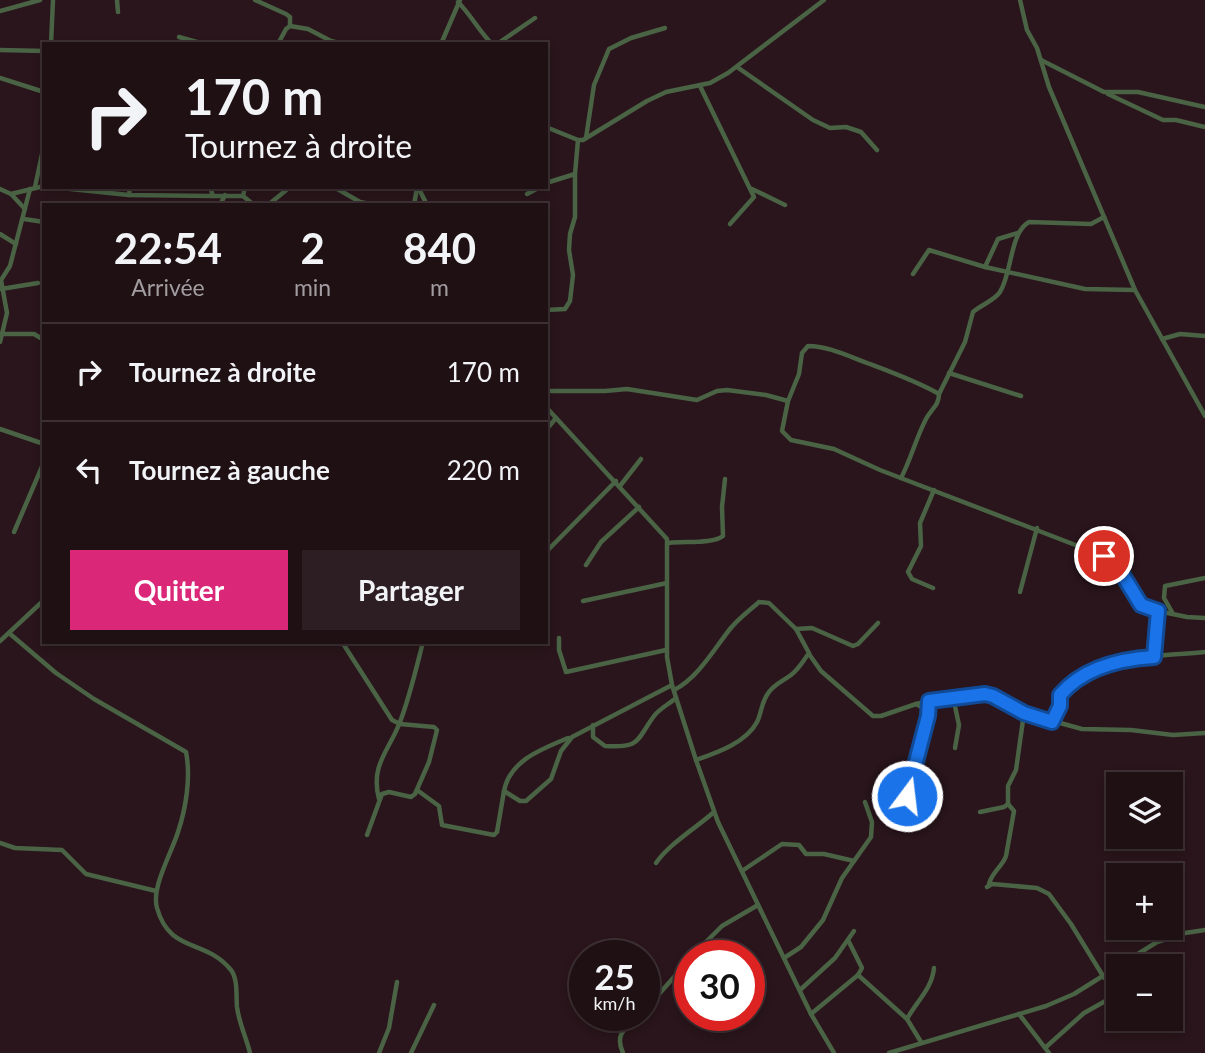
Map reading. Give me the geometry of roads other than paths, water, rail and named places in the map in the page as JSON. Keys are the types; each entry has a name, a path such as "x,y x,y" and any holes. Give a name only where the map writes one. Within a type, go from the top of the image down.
{"street":[{"path":"15,0 16,6"},
{"path":"0,11 40,0"},
{"path":"51,42 53,0"},
{"path":"117,0 118,12"},
{"path":"255,0 286,13 290,17 290,26"},
{"path":"548,128 578,140 586,139 647,100 666,92 710,83 737,67 824,0"},
{"path":"1020,0 1027,30 1037,48 1076,156 1135,289 1205,416"},
{"path":"442,42 459,1 472,16 482,35 491,42"},
{"path":"497,42 535,18"},
{"path":"279,42 285,29 290,26 308,29 335,42"},
{"path":"586,139 594,85 609,49 631,38 665,28"},
{"path":"179,37 197,42"},
{"path":"0,50 42,51"},
{"path":"1041,60 1163,120 1176,120 1205,127"},
{"path":"737,67 802,114 830,128 846,127 861,132 877,150"},
{"path":"0,78 42,91"},
{"path":"700,86 751,188 753,201 730,224"},
{"path":"1104,92 1138,92 1205,107"},
{"path":"548,310 565,309 570,302 573,269 569,250 571,229 576,217 575,174 578,140"},
{"path":"0,342 7,313 0,289 1,280 10,266 42,152"},
{"path":"548,182 575,174"},
{"path":"11,194 42,186"},
{"path":"751,188 785,205"},
{"path":"0,189 11,194 26,209"},
{"path":"77,189 195,198 243,195 252,203"},
{"path":"129,195 130,189"},
{"path":"211,189 213,196"},
{"path":"243,195 244,189"},
{"path":"270,203 288,189"},
{"path":"337,189 365,203"},
{"path":"527,194 536,189"},
{"path":"159,203 161,195"},
{"path":"221,203 225,195"},
{"path":"901,478 926,419 939,400 939,394 965,342 973,312 999,295 1010,272 1021,226 1028,222 1091,224 1104,217"},
{"path":"24,219 42,222"},
{"path":"985,267 998,239 1018,233"},
{"path":"0,234 16,244"},
{"path":"914,274 929,250 985,267 1086,289 1135,289"},
{"path":"0,289 38,283"},
{"path":"1,334 29,333 42,339"},
{"path":"1162,339 1180,334 1205,336"},
{"path":"939,394 849,355 808,346 802,353 796,385 788,401 782,431 785,436 806,444 834,449 901,478 1037,528 1062,541 1104,556 1119,569 1141,605 1158,611 1205,618"},
{"path":"949,373 1021,396"},
{"path":"548,391 627,389 682,400 697,400 717,391 727,390 788,401"},
{"path":"548,409 616,481 669,543 666,650 673,687 696,760 714,811 758,905 811,1014 834,1053"},
{"path":"548,428 556,418"},
{"path":"0,429 42,443"},
{"path":"620,486 641,460"},
{"path":"14,532 42,466"},
{"path":"669,543 713,541 723,536 725,479"},
{"path":"548,550 616,481"},
{"path":"933,588 912,579 908,572 921,546 920,523 934,490"},
{"path":"586,565 601,542 639,508"},
{"path":"1020,592 1037,528"},
{"path":"1173,613 1164,598 1165,586 1205,578"},
{"path":"583,601 667,583"},
{"path":"0,641 42,602"},
{"path":"417,790 439,806 442,825 494,835 497,832 506,780 523,760 690,679 740,618 759,602 769,603 796,629 821,671 873,716 929,701 953,697 993,696 1024,713 1094,731 1131,730 1173,735 1205,733"},
{"path":"1154,657 1158,611"},
{"path":"796,629 812,628 853,646 878,623"},
{"path":"9,633 55,673 93,699 186,752 186,794 179,829 156,891 157,909 174,937 209,952 234,974 239,1017 250,1053"},
{"path":"559,638 566,672 666,650"},
{"path":"343,644 392,720 400,724 434,727 436,730 429,762 417,790 411,797 386,792 379,799 367,835"},
{"path":"379,799 375,784 379,765 400,724 422,644"},
{"path":"1052,722 1060,706 1060,695 1079,677 1125,659 1205,652"},
{"path":"696,760 732,745 748,733 756,724 767,694 775,684 798,669 809,653"},
{"path":"953,697 959,725 955,748"},
{"path":"593,724 593,737 605,746 631,744 642,738 655,714 676,698"},
{"path":"907,796 928,716 929,701"},
{"path":"916,704 927,710"},
{"path":"1024,713 1016,770 1008,786 1008,804 1014,811 1006,856 991,876 988,885 1037,888 1049,894 1103,976 1118,994 1084,1013 1046,1047"},
{"path":"504,791 520,801 526,801 551,779 561,751 572,737"},
{"path":"784,958 801,947 823,920 842,878 871,837 872,822 865,802"},
{"path":"980,812 1008,804"},
{"path":"656,863 673,844 687,836 714,811"},
{"path":"0,843 15,848 62,850 86,874 156,891"},
{"path":"742,871 785,844 799,845 806,853 853,861"},
{"path":"708,940 722,926 758,905"},
{"path":"889,1053 1046,1006 1074,994 1157,942 1205,930"},
{"path":"800,990 835,958 854,931"},
{"path":"811,1014 858,975 862,968 848,940"},
{"path":"907,1019 930,986 934,968"},
{"path":"858,975 907,1019 922,1042"},
{"path":"660,993 674,977"},
{"path":"379,1053 389,1028 397,982"},
{"path":"411,1053 433,1005"},
{"path":"1019,1014 1049,1053"},
{"path":"623,1053 619,1045 620,1035 624,1031"}]}
